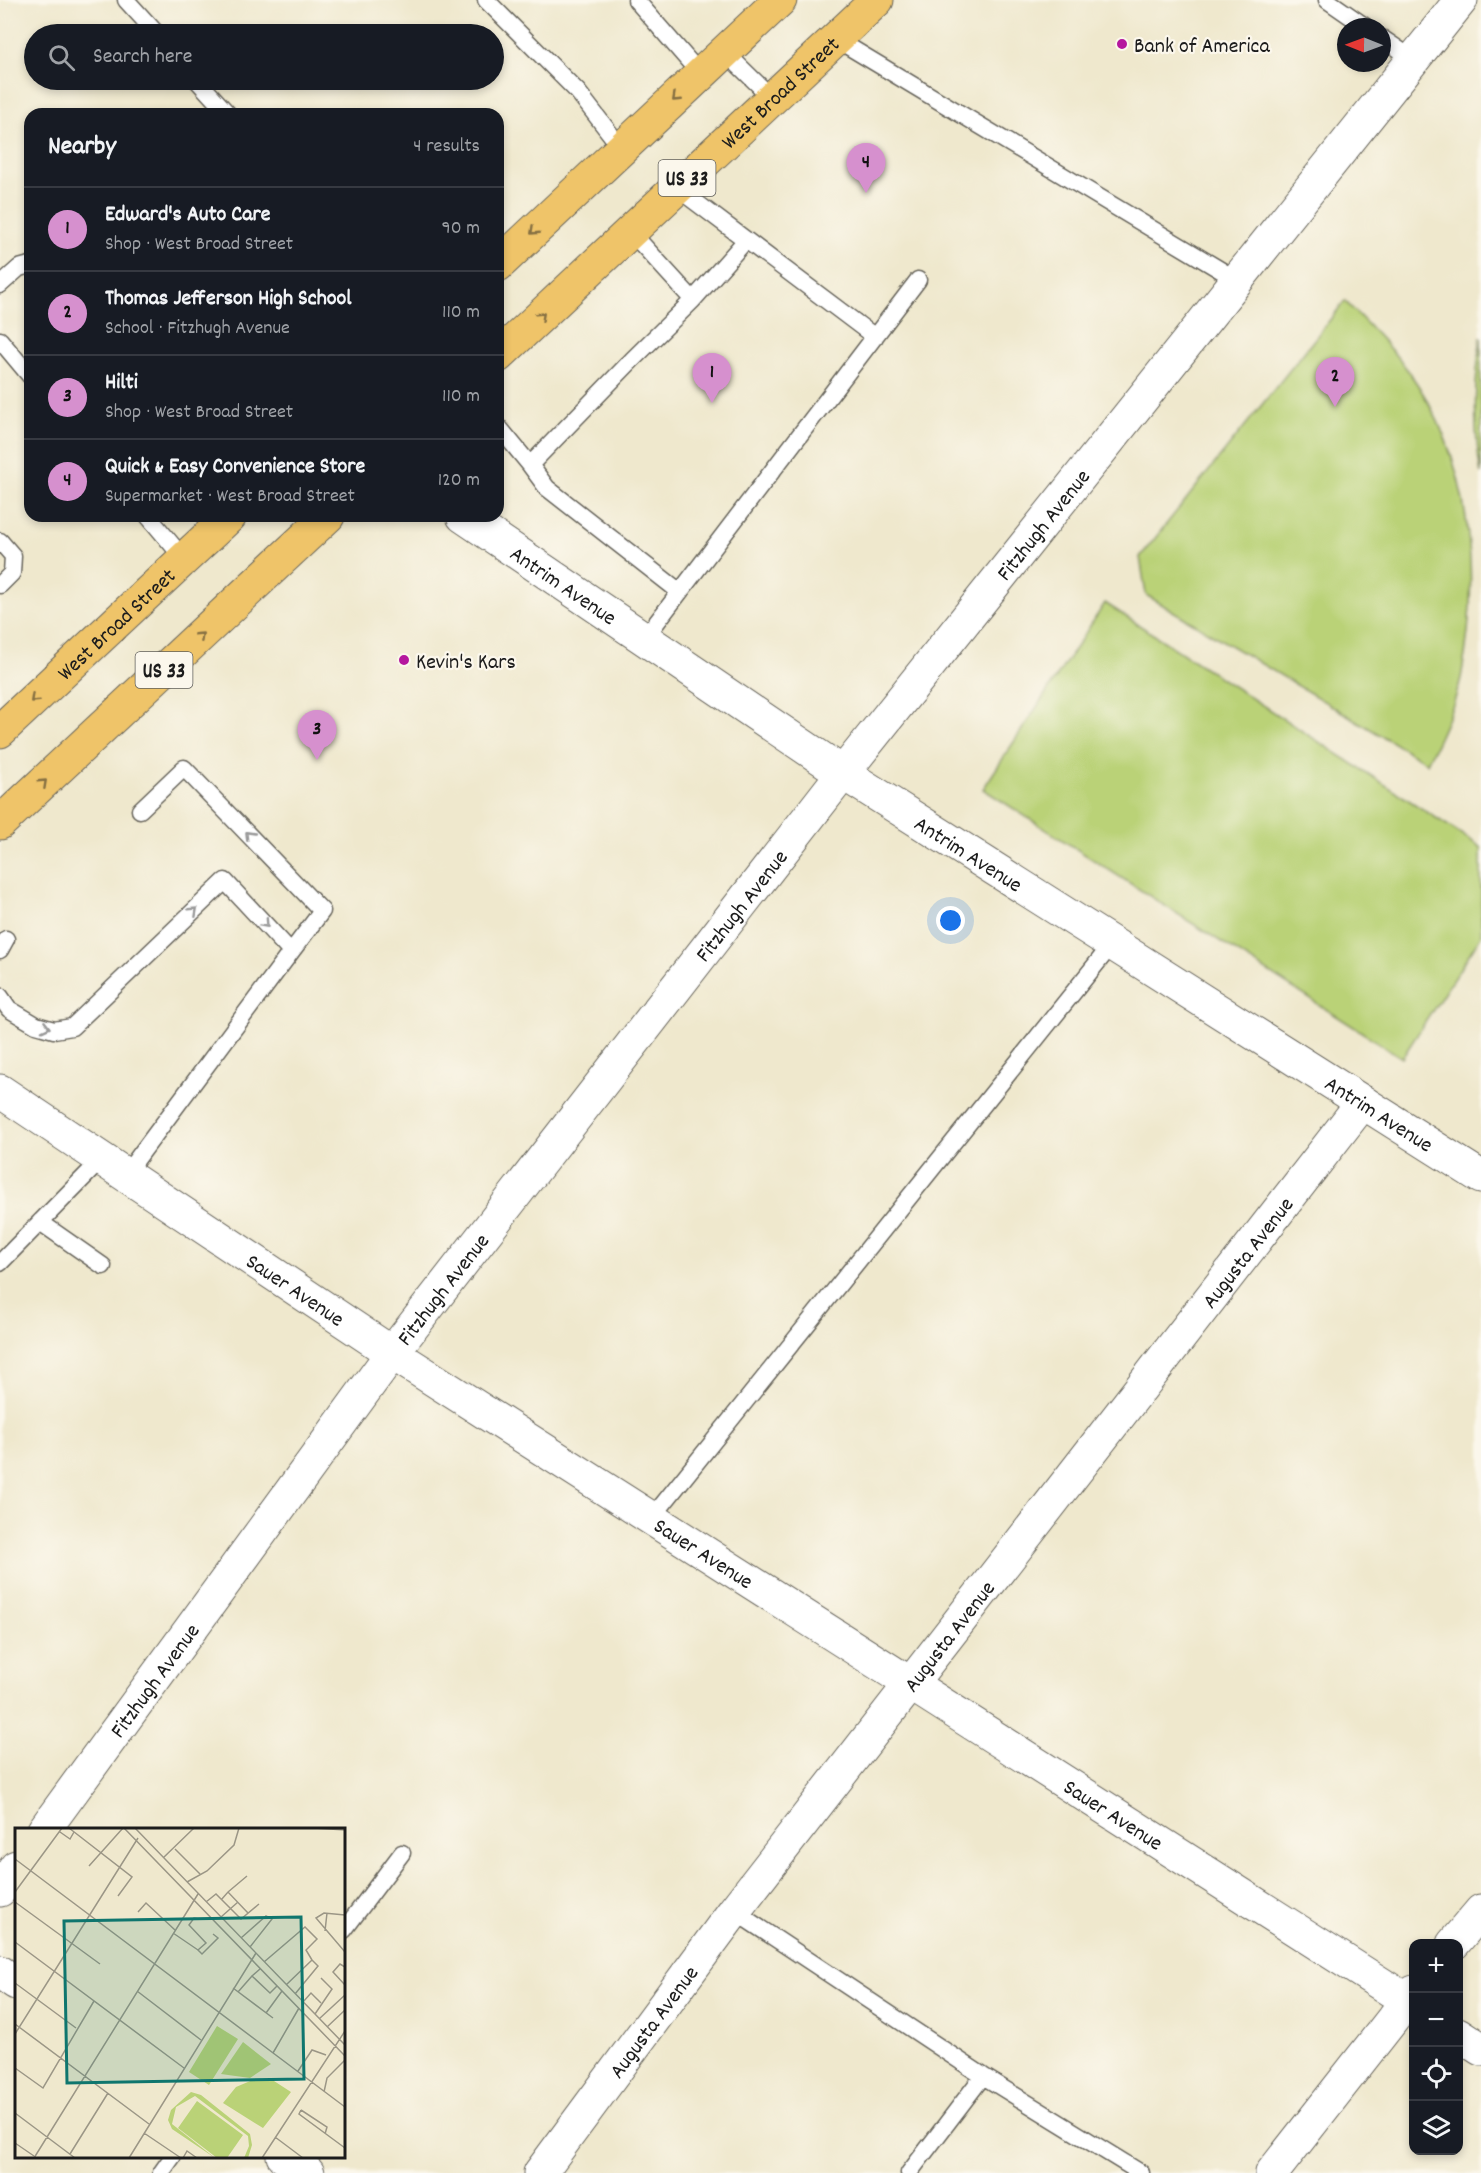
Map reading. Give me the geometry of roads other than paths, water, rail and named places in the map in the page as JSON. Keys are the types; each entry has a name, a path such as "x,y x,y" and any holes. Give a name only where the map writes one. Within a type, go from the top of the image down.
{"main road":[{"name":"US 33","path":"504,259 779,0"},
{"name":"West Broad Street","path":"504,350 878,0"},
{"name":"West Broad Street","path":"0,731 224,522"},
{"name":"US 33","path":"0,823 322,522"}],"street":[{"name":"Fitzhugh Avenue","path":"45,1828 392,1353 843,773 1461,0"},
{"name":"Antrim Avenue","path":"472,522 843,773 1481,1177"},
{"name":"Sauer Avenue","path":"0,1091 392,1353 1409,1998"},
{"name":"Augusta Avenue","path":"540,2173 734,1911 1363,1102"},
{"path":"0,1890 15,1869"},
{"path":"1457,1939 1481,1911"},
{"path":"0,1972 15,1982"},
{"path":"1272,2173 1409,2002"},
{"path":"1463,2037 1481,2049"},
{"path":"285,2158 308,2173"}],"lane":[{"path":"126,0 148,24"},
{"path":"486,0 578,92 622,149"},
{"path":"636,0 701,75"},
{"path":"1327,0 1353,18"},
{"path":"836,39 1237,280"},
{"path":"1391,44 1413,59"},
{"path":"725,52 772,98"},
{"path":"206,90 223,108"},
{"path":"677,188 874,337"},
{"path":"630,231 693,300"},
{"path":"530,465 693,300 746,240"},
{"path":"0,285 19,268 24,267"},
{"path":"644,639 918,280"},
{"path":"0,340 24,369"},
{"path":"504,433 547,488 680,591"},
{"path":"153,522 184,559"},
{"path":"0,541 13,556 12,573 0,585"},
{"path":"0,1263 40,1222 113,1167 291,952 322,911 184,768 140,810"},
{"path":"0,996 9,1009 36,1025 54,1030 72,1026 225,881 291,952"},
{"path":"651,1518 1113,943"},
{"path":"40,1222 103,1266"},
{"path":"345,1929 402,1853"},
{"path":"734,1911 983,2076 1141,2173"},
{"path":"909,2173 983,2076"},
{"path":"160,2173 172,2158"}],"place":[{"name":"Bank of America","path":"1122,44"},
{"name":"Quick & Easy Convenience Store","path":"866,193"},
{"name":"Edward's Auto Care","path":"712,403"},
{"name":"Thomas Jefferson High School","path":"1335,407"},
{"name":"Kevin's Kars","path":"404,660"},
{"name":"Hilti","path":"317,760"}]}
